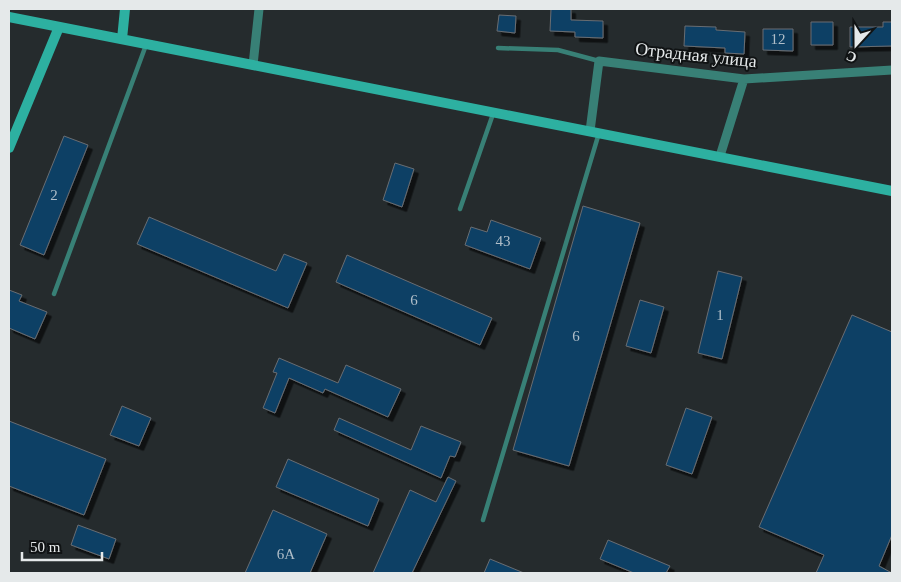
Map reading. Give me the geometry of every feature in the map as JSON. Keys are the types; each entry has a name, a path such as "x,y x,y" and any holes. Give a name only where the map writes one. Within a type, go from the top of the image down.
{"main road":[{"path":"122,39 126,9"},
{"path":"9,17 892,191"},
{"path":"9,148 60,27"}],"street":[{"path":"253,65 259,9"},
{"path":"594,132 599,61"},
{"name":"Отрадная улица","path":"599,61 744,79 892,70"},
{"path":"720,156 744,79"}],"lane":[{"path":"54,294 146,44"},
{"name":"Отрадная улица","path":"498,48 558,50 599,61"},
{"path":"460,209 494,112"},
{"path":"483,520 594,132"}],"building":[{"path":"551,9 571,9 571,20 603,21 603,38 575,37 575,32 550,31"},
{"path":"499,15 516,16 515,33 497,31"},
{"path":"811,22 833,22 833,45 811,45"},
{"path":"883,22 892,22 892,46 850,47 850,27 883,27"},
{"path":"685,26 716,27 716,30 745,32 744,54 725,53 725,48 684,46"},
{"path":"763,29 793,29 793,51 763,50"},
{"path":"64,136 88,145 44,255 20,245"},
{"path":"395,163 414,169 402,207 383,200"},
{"path":"583,206 640,223 569,466 513,450"},
{"path":"149,217 276,271 284,254 307,263 288,308 137,244"},
{"path":"491,220 541,238 530,269 465,245 471,227 487,232"},
{"path":"347,255 492,318 480,345 336,282"},
{"path":"718,271 742,277 722,359 698,353"},
{"path":"9,290 22,295 19,301 47,312 35,339 9,328"},
{"path":"640,300 664,307 651,353 626,346"},
{"path":"852,315 892,332 892,535 879,566 892,573 816,573 824,555 759,527"},
{"path":"279,358 338,383 346,365 401,389 388,417 325,389 323,393 289,378 275,413 263,408 277,373 273,372"},
{"path":"122,406 151,418 139,446 110,435"},
{"path":"686,408 712,417 692,474 666,465"},
{"path":"339,418 411,450 421,426 461,442 455,457 450,456 441,478 334,430"},
{"path":"9,421 106,459 84,515 9,486"},
{"path":"288,459 379,499 368,526 276,487"},
{"path":"448,477 456,481 412,573 373,573 410,490 436,502"},
{"path":"273,510 327,534 310,573 245,573"},
{"path":"78,525 116,539 109,559 71,545"},
{"path":"608,540 670,566 666,573 634,573 600,559"},
{"path":"490,559 524,573 484,573"}]}
